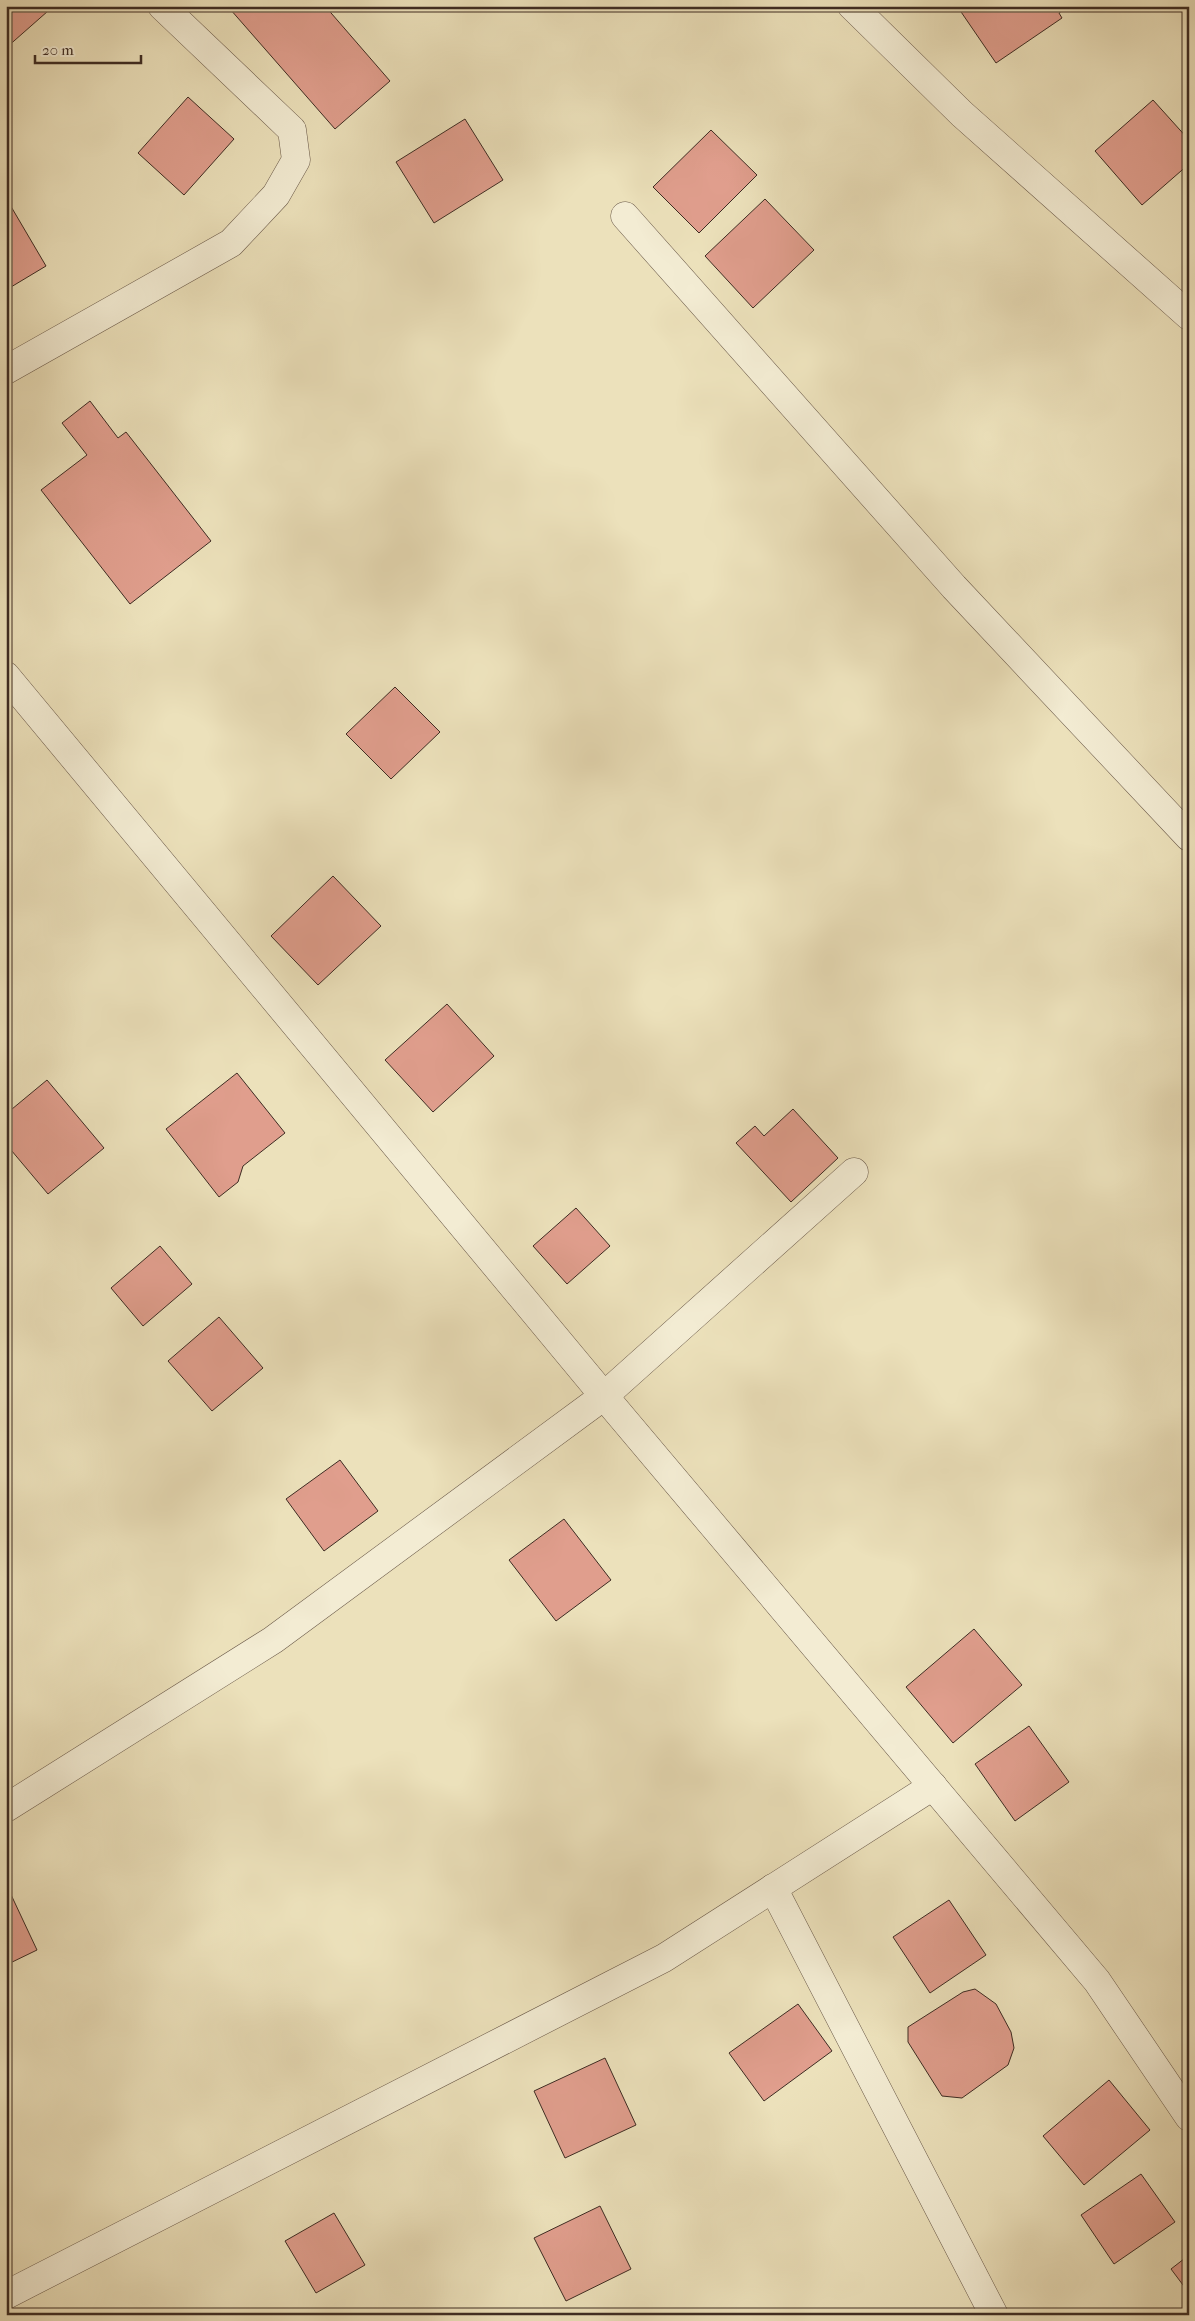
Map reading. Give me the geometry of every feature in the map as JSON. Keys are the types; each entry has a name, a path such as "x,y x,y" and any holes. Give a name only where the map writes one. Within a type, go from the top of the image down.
{"street":[{"path":"6,370 231,243 276,195 296,160 292,130 162,6"},
{"path":"852,6 962,114 1189,316"},
{"path":"625,216 954,587 1189,837"},
{"path":"6,676 604,1396 1097,1981 1189,2117"},
{"path":"6,1808 273,1640 604,1396 854,1172"},
{"path":"6,2295 664,1958 932,1786"},
{"path":"773,1888 994,2315"}],"building":[{"path":"6,6 44,6 48,11 6,48"},
{"path":"234,6 325,6 390,81 335,129 230,9"},
{"path":"957,6 1069,6 1059,13 1062,18 996,63"},
{"path":"188,97 234,139 184,195 138,153"},
{"path":"1153,100 1189,140 1189,164 1142,205 1095,151"},
{"path":"465,119 503,180 434,223 396,162"},
{"path":"711,130 757,175 699,233 653,187"},
{"path":"6,198 46,266 6,290"},
{"path":"765,199 814,250 753,308 705,256"},
{"path":"90,401 118,438 126,432 211,541 130,604 41,490 87,455 62,423"},
{"path":"395,687 440,732 391,779 346,734"},
{"path":"333,876 381,926 318,985 271,936"},
{"path":"447,1004 494,1056 433,1112 385,1060"},
{"path":"237,1073 285,1133 243,1166 238,1182 219,1197 166,1129"},
{"path":"47,1080 104,1148 48,1194 6,1144 6,1114"},
{"path":"793,1109 838,1158 791,1202 736,1143 755,1126 764,1136"},
{"path":"576,1208 610,1246 567,1284 533,1246"},
{"path":"160,1246 192,1284 143,1326 111,1288"},
{"path":"219,1317 263,1368 212,1411 168,1361"},
{"path":"340,1460 378,1511 324,1551 286,1499"},
{"path":"564,1519 611,1580 556,1621 509,1560"},
{"path":"974,1629 1022,1685 953,1743 906,1687"},
{"path":"1029,1726 1069,1782 1015,1821 975,1764"},
{"path":"6,1884 37,1950 6,1965"},
{"path":"949,1900 986,1955 930,1993 893,1937"},
{"path":"975,1989 996,2004 1011,2032 1014,2048 1008,2065 962,2098 942,2096 908,2042 908,2027 963,1992"},
{"path":"798,2004 832,2051 764,2101 729,2053"},
{"path":"605,2058 636,2125 565,2158 534,2091"},
{"path":"1109,2080 1150,2130 1084,2185 1043,2136"},
{"path":"1141,2174 1175,2222 1114,2264 1081,2215"},
{"path":"600,2206 631,2269 566,2301 534,2238"},
{"path":"334,2213 365,2265 316,2293 285,2241"},
{"path":"1189,2255 1189,2293 1171,2269"}]}
